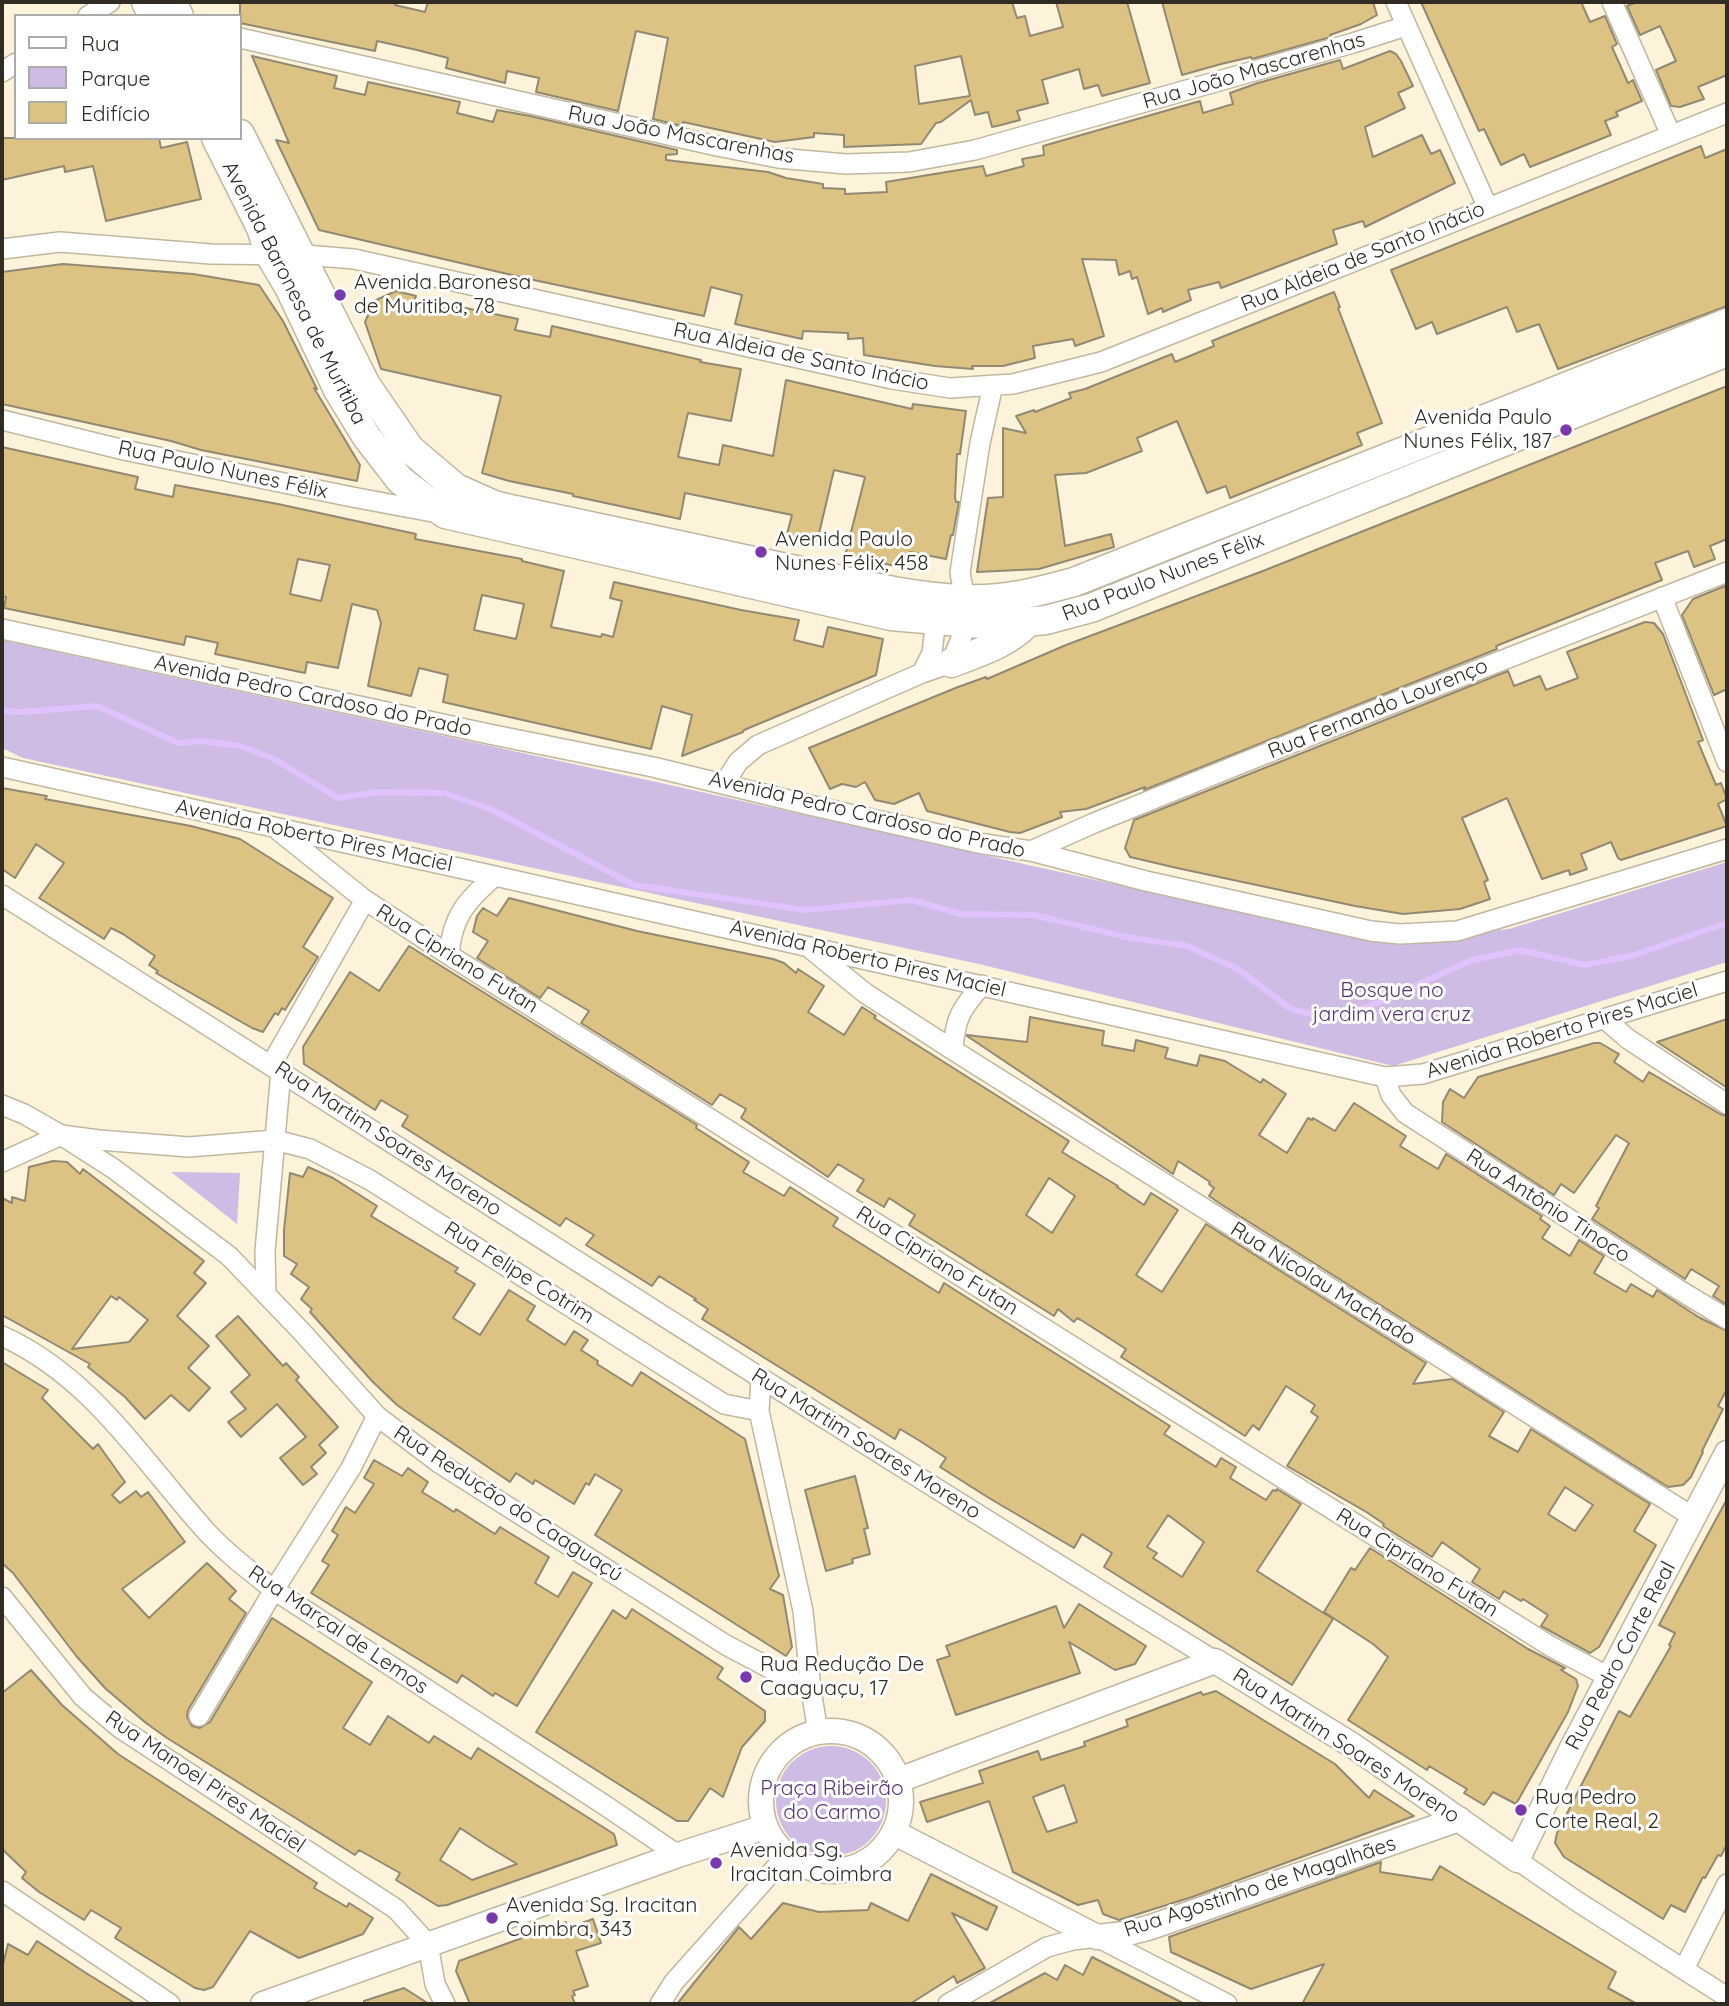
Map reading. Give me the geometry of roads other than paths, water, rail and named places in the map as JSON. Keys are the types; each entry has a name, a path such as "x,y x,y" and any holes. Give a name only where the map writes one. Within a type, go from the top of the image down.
{"main road":[{"name":"Avenida Baronesa de Muritiba","path":"242,138 366,385 410,449 492,515"},
{"name":"Avenida Baronesa de Muritiba","path":"217,140 261,228 270,256 289,287 338,390 366,436 400,480 445,514 492,515"},
{"name":"Rua Paulo Nunes Félix","path":"492,515 891,616 953,603 1037,592 1109,570 1727,323"},
{"name":"Rua Paulo Nunes Félix","path":"953,603 1027,623 1091,608 1727,352"},
{"path":"951,663 1002,642 1027,623"}],"street":[{"path":"91,14 110,2"},
{"path":"1396,2 1488,208"},
{"path":"1612,2 1671,135"},
{"name":"Rua João Mascarenhas","path":"242,38 718,146 778,158 846,164 909,162 975,149 1406,26"},
{"name":"Rua Aldeia de Santo Inácio","path":"2,249 60,242 211,254 301,255 354,259 892,379 950,387 1013,384 1101,362 1727,113"},
{"path":"922,673 953,603 980,443 993,385"},
{"name":"Rua Paulo Nunes Félix","path":"2,420 124,450 445,514"},
{"path":"352,497 387,488 400,480"},
{"name":"Rua Fernando Lourenço","path":"1031,851 1120,812 1727,572"},
{"path":"1662,597 1727,762"},
{"path":"725,783 738,762 758,745 922,673 951,663 959,647 953,603"},
{"name":"Avenida Pedro Cardoso do Prado","path":"2,629 725,783 845,813 978,843 1031,851 1173,887 1371,931 1400,934 1457,931 1727,849"},
{"name":"Avenida Roberto Pires Maciel","path":"2,767 1385,1077 1423,1074 1727,981"},
{"name":"Rua Cipriano Futan","path":"276,828 365,900 449,955 1550,1646 1609,1677"},
{"path":"449,955 454,925 463,906 495,876"},
{"name":"Rua Martim Soares Moreno","path":"2,895 761,1379 1352,1745 1578,1902 1727,1997"},
{"path":"266,1294 265,1251 275,1140 276,1068 365,900"},
{"name":"Rua Nicolau Machado","path":"807,946 864,993 1693,1517"},
{"path":"953,1050 955,1025 959,1015 982,985"},
{"path":"1605,1019 1628,1039 1727,1104"},
{"name":"Rua Antônio Tinoco","path":"1385,1077 1391,1095 1405,1112 1727,1319"},
{"name":"Rua Redução do Caaguaçú","path":"2,1105 61,1135 166,1206 229,1256 377,1416 439,1463 726,1645 811,1690"},
{"path":"2,1162 61,1135"},
{"name":"Rua Felipe Cotrim","path":"61,1135 189,1147 275,1140 310,1149 370,1180 724,1404 759,1411"},
{"name":"Rua Marçal de Lemos","path":"2,1336 77,1384 121,1429 208,1533 274,1590 678,1855"},
{"path":"761,1379 759,1411 803,1611 818,1732"},
{"path":"199,1716 351,1468 377,1416"},
{"name":"Rua Pedro Corte Real","path":"1517,1860 1609,1677 1727,1454"},
{"name":"Rua Manoel Pires Maciel","path":"2,1597 83,1697 120,1728 396,1909 428,1944"},
{"path":"899,1780 1215,1661"},
{"path":"844,1731 868,1740 887,1757 899,1780 901,1816 895,1833 871,1860 855,1868 837,1872 802,1866 786,1856 765,1827 761,1807 762,1787 769,1767 782,1751 799,1738 818,1732 844,1731"},
{"name":"Rua Agostinho de Magalhães","path":"948,2004 1047,1947 1151,1927 1459,1819"},
{"path":"262,2004 678,1855 765,1827"},
{"path":"895,1833 1227,2004"},
{"path":"660,2004 674,1982 786,1856"},
{"path":"1684,1969 1727,1884"},
{"path":"3,1898 84,1945 170,2004"},
{"path":"428,1944 435,1984 445,2004"}],"waterway":[{"path":"2,711 97,706 178,743 201,741 241,746 276,760 338,798 378,792 444,793 493,810 634,885 805,910 911,900 960,914 1034,915 1126,937 1187,946 1238,969 1291,1009 1323,1017 1368,1007 1472,960 1520,950 1585,965 1631,956 1727,923"}],"place":[{"name":"Avenida Baronesa de Muritiba, 78","path":"340,295"},
{"name":"Avenida Paulo Nunes Félix, 187","path":"1566,430"},
{"name":"Avenida Paulo Nunes Félix, 458","path":"761,552"},
{"name":"Rua Redução De Caaguaçu, 17","path":"746,1677"},
{"name":"Rua Pedro Corte Real, 2","path":"1521,1810"},
{"name":"Avenida Sg. Iracitan Coimbra","path":"716,1863"},
{"name":"Avenida Sg. Iracitan Coimbra, 343","path":"492,1918"}],"park label":[{"name":"Bosque no jardim vera cruz","path":"1392,1003"},
{"name":"Praça Ribeirão do Carmo","path":"832,1801"}]}
